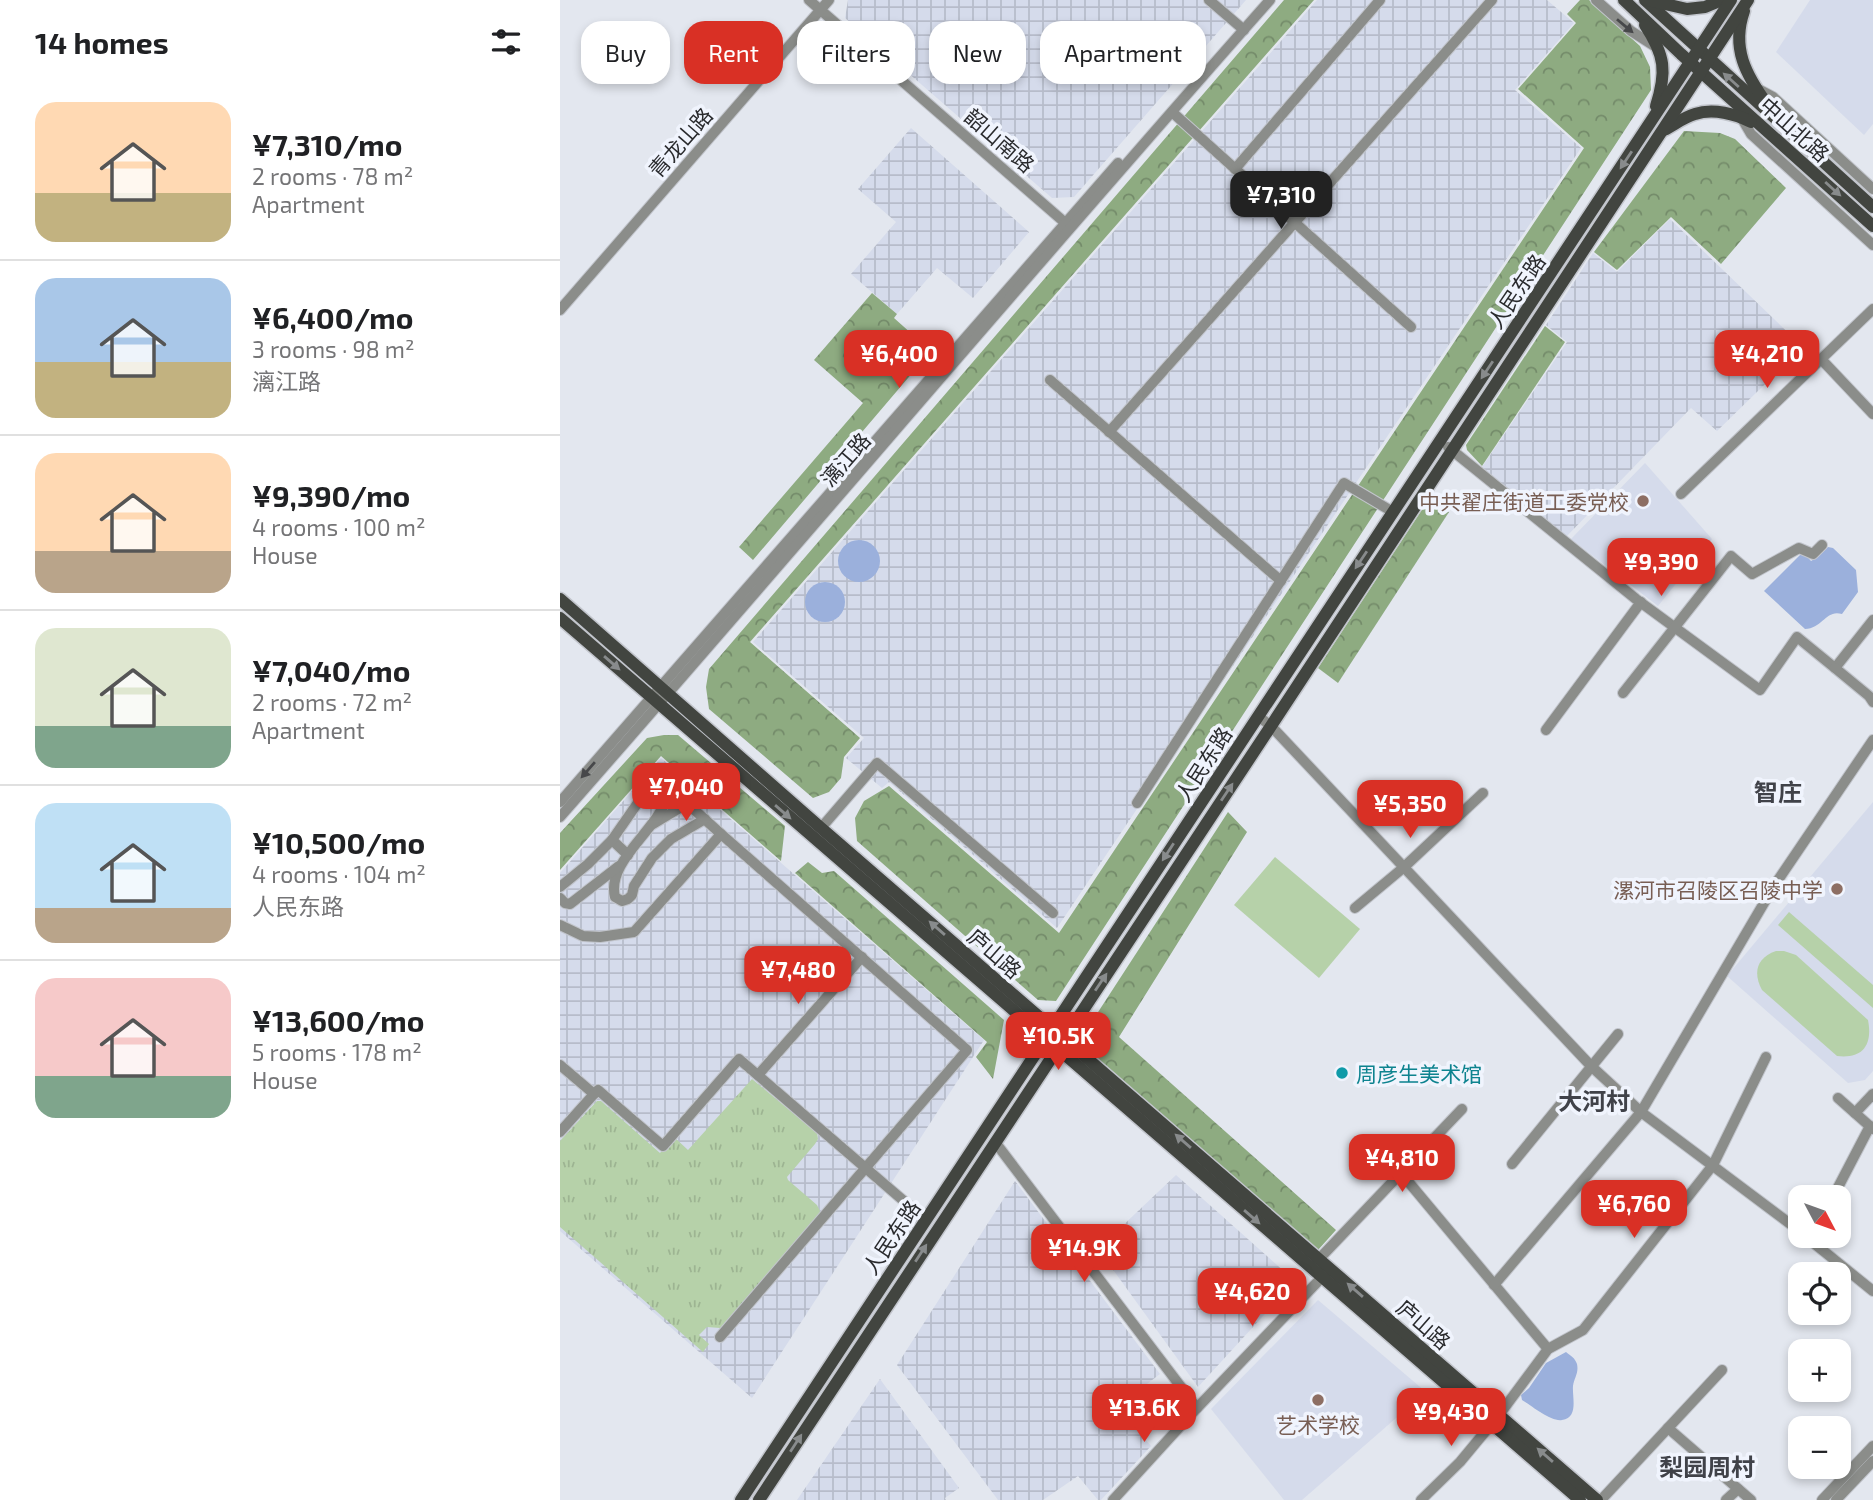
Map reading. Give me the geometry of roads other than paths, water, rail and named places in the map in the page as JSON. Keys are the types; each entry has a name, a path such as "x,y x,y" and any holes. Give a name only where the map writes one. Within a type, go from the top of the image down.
{"main road":[{"name":"中山北路","path":"1624,0 1873,226"},
{"path":"1646,0 1686,9 1705,7 1722,0"},
{"name":"中山北路","path":"1646,0 1873,207"},
{"name":"人民东路","path":"741,1500 1731,0"},
{"path":"1749,0 1739,37 1741,56 1748,78 1781,124"},
{"name":"人民东路","path":"759,1500 1749,0"},
{"path":"1635,10 1657,47 1663,68 1663,86 1650,123"},
{"path":"1660,132 1695,114 1713,111 1741,117 1770,133"},
{"name":"庐山路","path":"560,599 660,696"},
{"name":"庐山路","path":"560,618 660,696 1049,1034 1324,1268 1495,1419 1580,1500"},
{"name":"庐山路","path":"1495,1419 1599,1500"}],"street":[{"name":"韶山南路","path":"809,0 1068,225"},
{"name":"青龙山路","path":"560,310 829,0"},
{"path":"1209,0 1241,28"},
{"name":"漓江路","path":"1068,225 1172,112 1262,0"},
{"name":"漓江路","path":"560,817 660,696 1068,225 1241,28 1270,0"},
{"path":"1235,169 1380,0"},
{"path":"1109,432 1492,0"},
{"path":"1596,0 1631,32 1657,47"},
{"path":"1754,87 1773,97 1873,189"},
{"path":"1172,112 1410,327"},
{"path":"1741,117 1751,134 1873,244"},
{"path":"1682,494 1873,309"},
{"path":"1821,359 1873,414"},
{"path":"1050,380 1281,581"},
{"path":"1440,441 1641,603 1760,690 1797,637 1873,702"},
{"path":"1137,803 1344,483 1392,512"},
{"path":"1623,693 1731,556 1752,574 1799,548 1813,554 1822,545"},
{"path":"1546,730 1641,603"},
{"path":"1835,667 1873,620"},
{"name":"漓江路","path":"560,802 660,696"},
{"path":"1258,716 1271,726 1591,1066 1641,1112 1788,1222"},
{"path":"1494,1285 1641,1112 1774,886 1873,740"},
{"path":"817,832 877,763 1053,913"},
{"path":"560,887 612,840 650,781 655,778 667,787 665,810"},
{"path":"1355,908 1403,868 1483,793"},
{"path":"560,898 570,904 610,881 665,810 689,805 967,1050 720,1337"},
{"path":"610,881 615,897 622,901 628,899 652,858 671,839 705,819"},
{"path":"560,925 583,936 600,937 634,932 721,834"},
{"path":"612,840 625,859"},
{"path":"758,1075 862,957"},
{"path":"1511,1164 1618,1034"},
{"path":"1421,1500 1460,1462 1548,1349 1583,1330 1713,1165 1766,1057"},
{"path":"560,1132 598,1090 663,1146 740,1059 926,1220"},
{"path":"560,1065 594,1094"},
{"path":"1855,1114 1873,1094"},
{"path":"1838,1098 1871,1128 1840,1185"},
{"path":"1113,1500 1324,1268 1401,1173 1461,1109"},
{"path":"995,1142 1196,1408"},
{"path":"1401,1173 1548,1349"},
{"path":"1821,1248 1873,1291"},
{"path":"1599,1500 1722,1370"},
{"path":"1668,1428 1751,1500"},
{"path":"1822,1500 1873,1446"},
{"path":"1836,1500 1873,1461"},
{"path":"1726,1500 1738,1489"}],"water":[{"path":"859,540 874,546 880,561 874,576 859,582 844,576 838,561 844,546"},
{"path":"1828,547 1833,548 1856,570 1858,592 1842,614 1832,614 1816,626 1805,629 1764,591 1803,552 1811,561"},
{"path":"825,582 833,583 839,588 844,594 844,610 839,616 833,621 825,622 817,621 811,616 806,610 805,602 806,594 811,588 817,583"},
{"path":"1566,1352 1577,1364 1573,1386 1574,1406 1571,1415 1558,1420 1522,1400 1521,1395 1546,1363"}],"place":[{"name":"中共翟庄街道工委党校","path":"1643,501"},
{"name":"漯河市召陵区召陵中学","path":"1837,889"},
{"name":"周彦生美术馆","path":"1342,1073"},
{"name":"艺术学校","path":"1318,1400"}],"district":[{"name":"智庄","path":"1778,791"},
{"name":"大河村","path":"1594,1100"},
{"name":"梨园周村","path":"1707,1466"}]}
